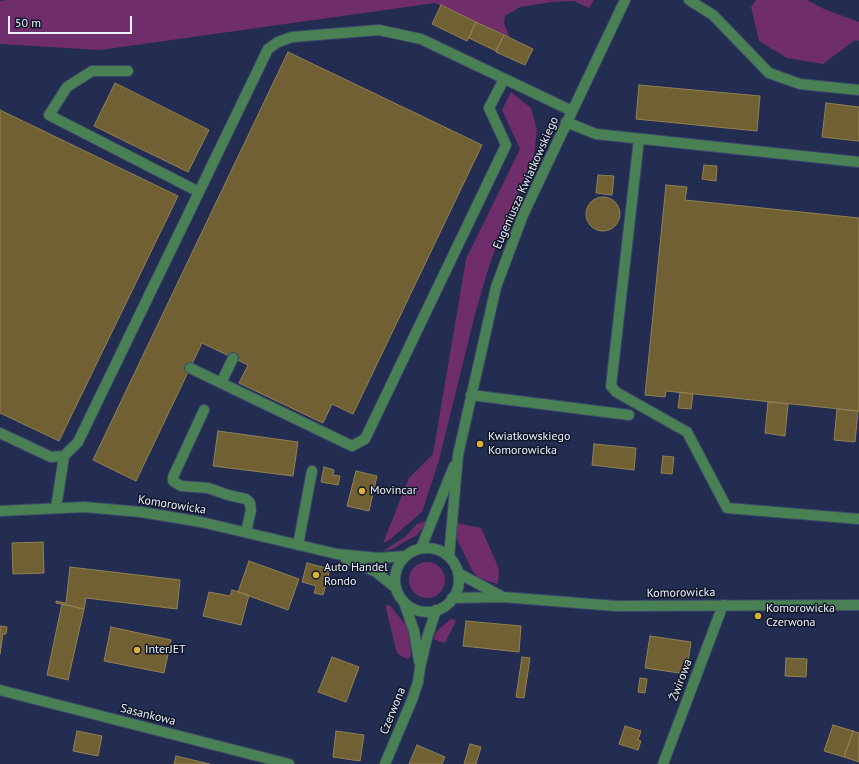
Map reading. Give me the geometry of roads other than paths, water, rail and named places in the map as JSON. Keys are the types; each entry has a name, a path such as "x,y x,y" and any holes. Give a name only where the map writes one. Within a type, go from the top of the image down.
{"street":[{"name":"Eugeniusza Kwiatkowskiego","path":"449,556 458,455 496,288 523,215 625,0"},
{"path":"689,0 713,15 769,73 800,84 859,90"},
{"path":"0,432 51,458 64,456 78,442 268,49 278,42 292,38 379,30 421,39 572,111"},
{"path":"128,71 92,71 67,87 49,115 199,192"},
{"path":"190,368 352,446 365,439 506,145 489,108 504,79"},
{"path":"566,122 596,134 859,162"},
{"path":"639,139 611,386 616,392 687,432 727,508 859,519"},
{"path":"221,383 233,358"},
{"path":"472,395 629,415"},
{"path":"204,410 173,477 173,481 181,486 208,488 246,499 250,503 251,510 246,532"},
{"name":"Eugeniusza Kwiatkowskiego","path":"421,548 458,455"},
{"path":"56,508 64,456"},
{"path":"298,545 312,471"},
{"name":"Komorowicka","path":"0,511 84,507 141,512 201,522 336,554 378,558 406,556"},
{"path":"421,548 436,549 449,556 455,564 458,573 458,586 452,598 445,605 436,610 427,611 411,607 404,602 396,588 396,570 400,562 413,551 421,548"},
{"name":"Komorowicka","path":"336,554 376,572 396,588"},
{"name":"Komorowicka","path":"458,573 503,597"},
{"name":"Komorowicka","path":"452,598 503,597 616,606 859,605"},
{"name":"Czerwona","path":"404,602 414,631 420,667"},
{"name":"Żwirowa","path":"663,764 723,605"},
{"name":"Czerwona","path":"385,764 418,682 427,638 436,610"},
{"name":"Sasankowa","path":"0,690 289,764"}],"place":[{"name":"Kwiatkowskiego Komorowicka","path":"480,444"},
{"name":"Movincar","path":"362,491"},
{"name":"Auto Handel Rondo","path":"316,575"},
{"name":"Komorowicka Czerwona","path":"758,616"},
{"name":"InterJET","path":"137,650"}]}
